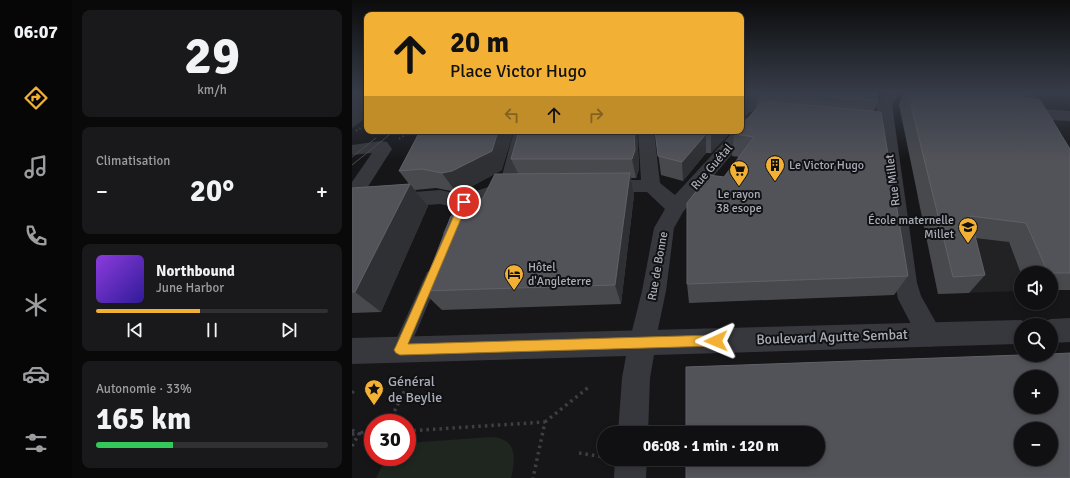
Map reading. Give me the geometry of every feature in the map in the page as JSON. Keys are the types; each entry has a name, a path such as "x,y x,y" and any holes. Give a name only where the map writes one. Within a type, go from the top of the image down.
{"street":[{"name":"Rue Millet","path":"882,115 879,127 906,283 910,299 930,335"},
{"path":"1038,115 1070,169"},
{"path":"1059,115 1070,116"},
{"name":"Rue Guétal","path":"744,130 756,116 764,117"},
{"path":"352,163 386,134"},
{"path":"508,187 521,134"},
{"path":"646,134 651,186"},
{"name":"Rue Guétal","path":"676,208 740,134"},
{"path":"352,150 381,146 383,149 352,197"},
{"path":"588,186 651,186 676,208"},
{"path":"352,204 440,197 464,202 508,187 532,187"},
{"name":"Rue de Bonne","path":"642,343 654,291 664,228 676,208"},
{"path":"1058,331 1070,330"},
{"name":"Boulevard Agutte Sembat","path":"352,351 1014,332"},
{"path":"633,426 636,378 642,343"},
{"path":"630,478 631,466"}],"lane":[{"path":"445,245 464,202"},
{"path":"400,350 439,259"}],"path":[{"path":"352,134 364,126"},
{"path":"416,430 545,422 590,386"},
{"path":"352,394 355,388"},
{"path":"393,414 406,388"},
{"path":"533,478 545,422"},
{"path":"352,430 359,434"},
{"path":"352,446 359,434 364,432"},
{"path":"352,434 364,434"},
{"path":"579,453 597,456"}],"shaded area":[{"name":"École maternelle Millet","path":"917,196 995,205 1018,266 1014,266 1014,291 938,294"},
{"path":"491,437 500,438 506,441 513,450 514,463 511,478 376,478 382,466 416,466 416,442"}],"building":[{"path":"750,115 882,115 908,276 687,284 687,203 709,175 724,177 754,137 734,134 744,134 744,123"},
{"path":"913,115 1049,115 1070,149 1070,273 1058,273 1058,266 1045,266 1026,223 970,216 985,275 953,277"},
{"path":"418,134 497,134 492,151 452,171 442,173 422,169 399,171"},
{"path":"518,134 634,134 635,150 632,159 511,159"},
{"path":"655,134 706,134 682,162 658,156"},
{"path":"630,173 615,285 422,291 451,216 474,216 495,174"},
{"path":"410,184 355,292 352,292 352,188"},
{"path":"1070,353 1070,478 686,478 686,466 825,466 825,426 686,426 686,367 1014,355 1014,362 1058,362 1058,354"}],"tram line":[{"path":"352,165 390,134"},
{"path":"352,157 376,138"}],"place":[{"name":"Le Victor Hugo","path":"775,182"},
{"name":"Le rayon 38 esope","path":"739,187"},
{"name":"École maternelle Millet","path":"968,244"},
{"name":"Hôtel d'Angleterre","path":"514,291"},
{"name":"Général de Beylie","path":"374,406"}],"route":[{"path":"464,202 400,350 716,341"}]}
